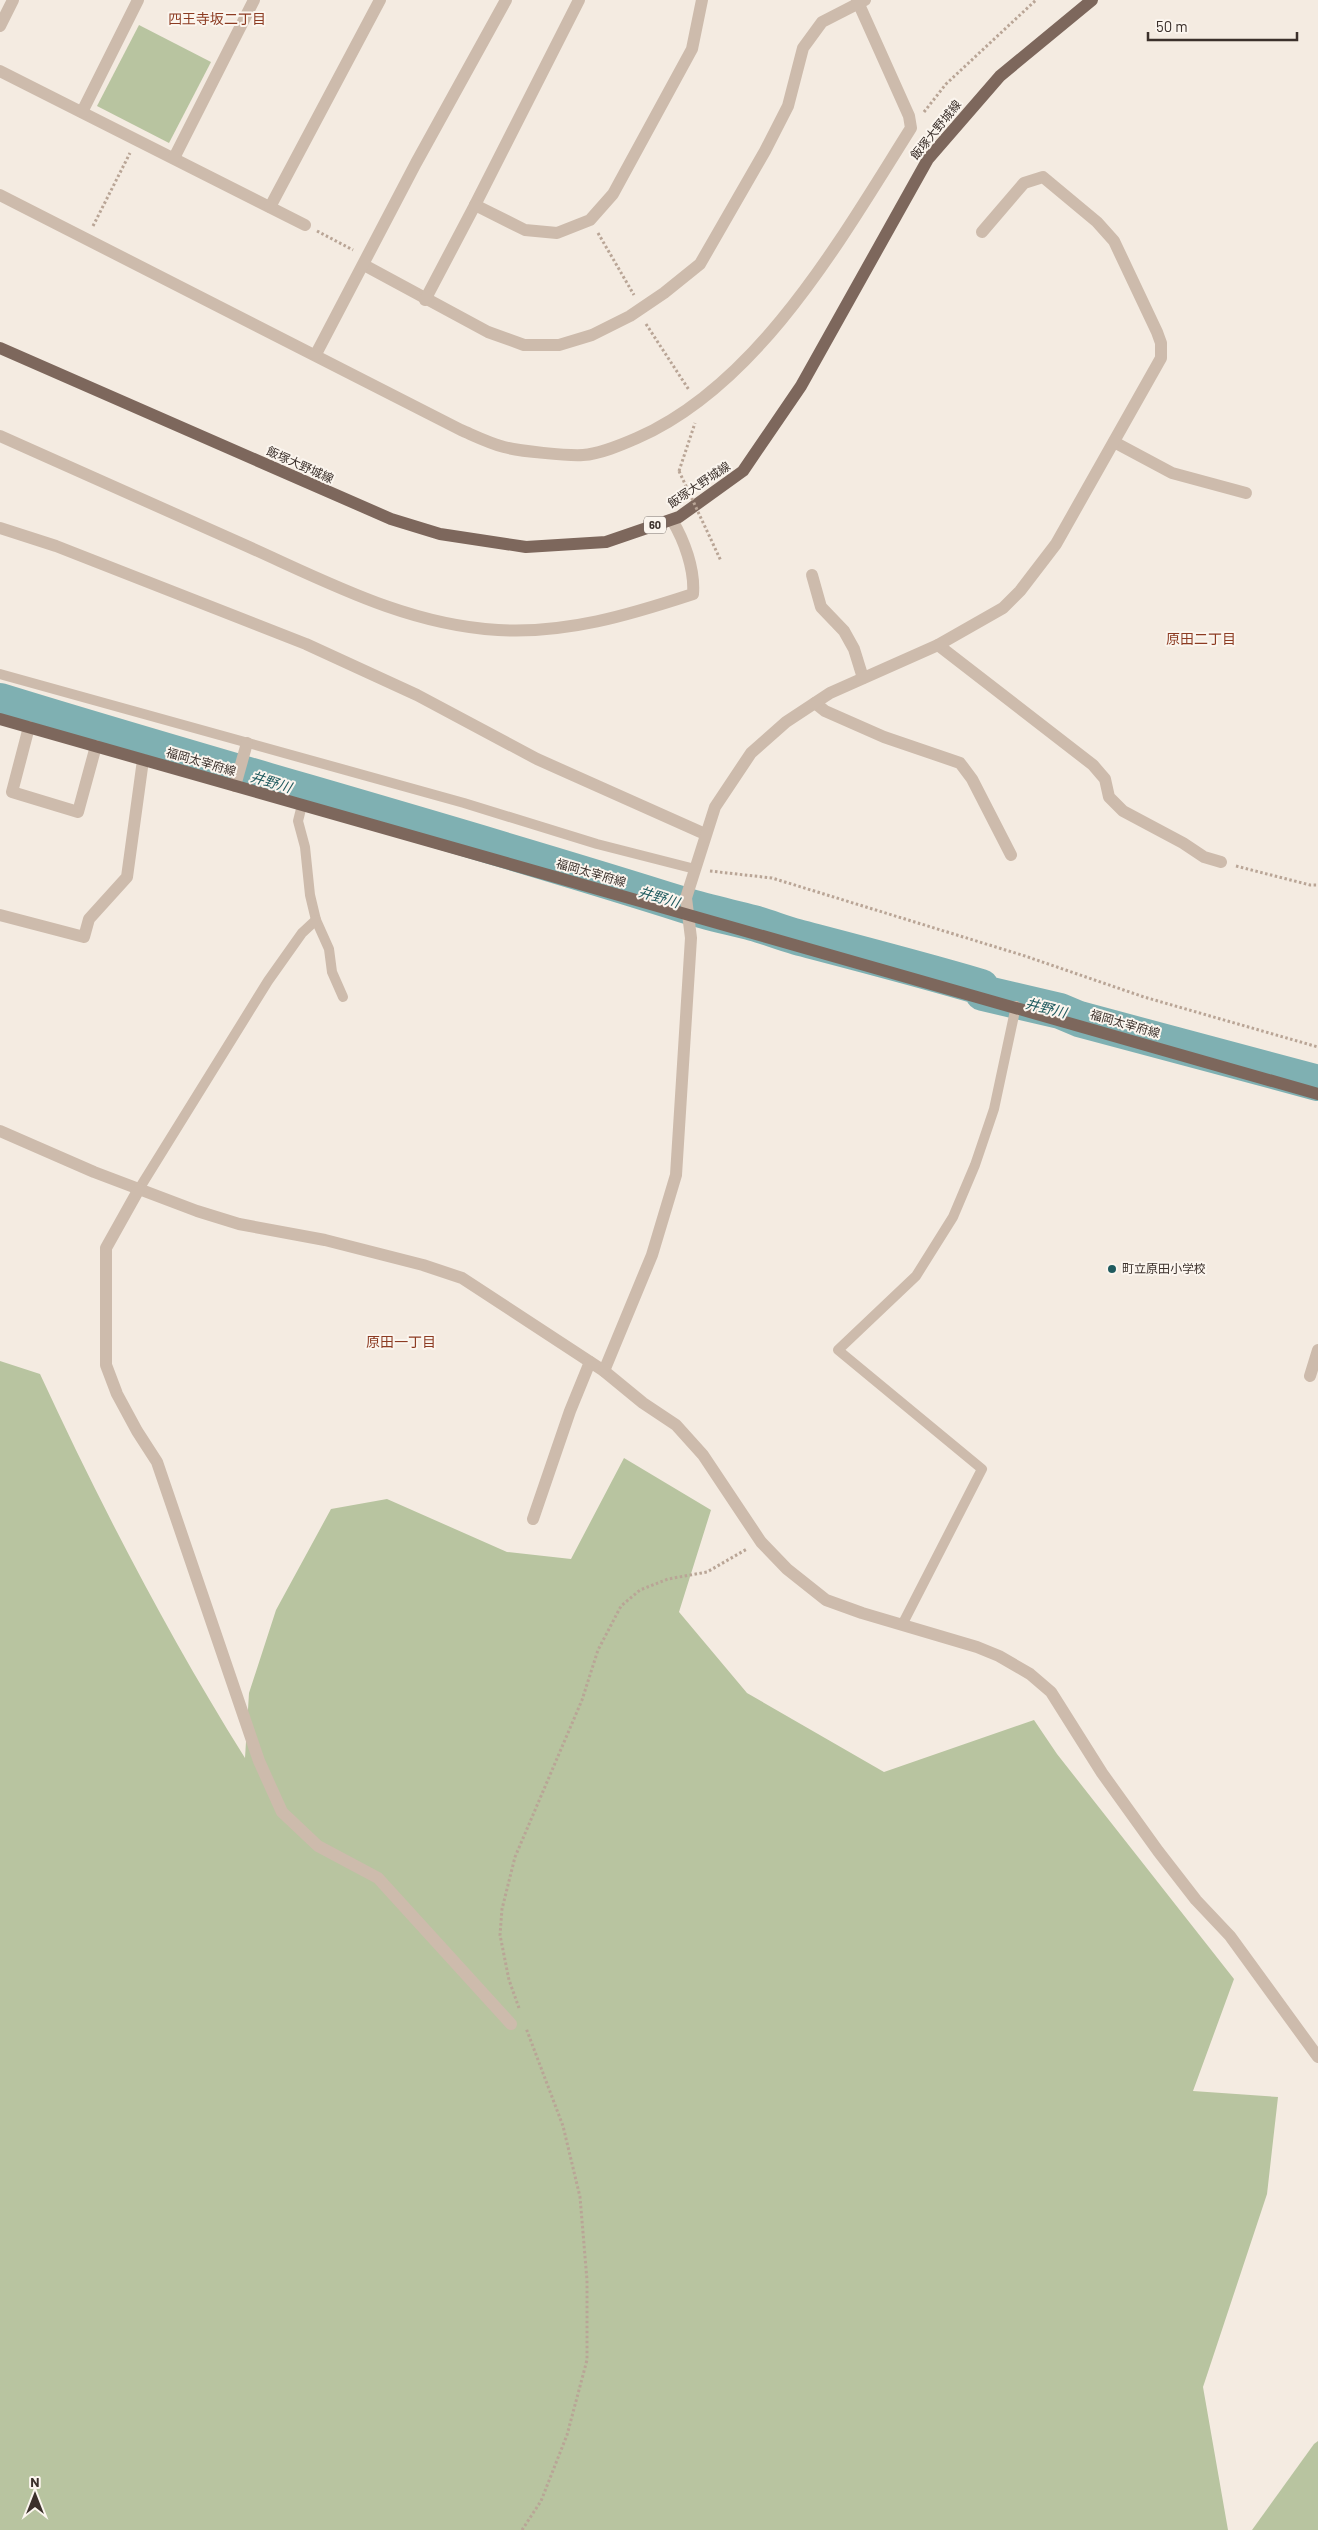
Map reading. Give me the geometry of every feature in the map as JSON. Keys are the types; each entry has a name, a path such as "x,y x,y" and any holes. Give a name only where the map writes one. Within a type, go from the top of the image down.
{"main road":[{"name":"飯塚大野城線","path":"0,348 391,519 440,534 526,547 606,542 679,517 744,471 801,386 928,159 1000,76 1092,0"},
{"name":"福岡太宰府線","path":"0,719 143,760 236,782 302,805 1016,1006 1318,1094"}],"street":[{"path":"0,26 13,0"},
{"path":"82,112 138,0"},
{"path":"174,158 254,0"},
{"path":"270,207 380,0"},
{"path":"316,354 416,163 506,0"},
{"path":"425,300 475,206 579,0"},
{"path":"475,206 525,230 557,233 590,220 613,194 674,85 692,49 702,0"},
{"path":"0,194 316,354 421,411 504,447 583,455 621,445 656,430 708,394 757,347 805,290 846,231 911,128 909,116 860,1 822,22 803,48 788,106 765,152 700,264 640,310 592,334 559,345 524,345 488,332 425,300 365,262"},
{"path":"0,72 305,224"},
{"path":"604,1371 652,1255 676,1175 690,938 686,898 715,807 751,753 786,722 815,703 863,678 938,645 1003,608 1020,591 1056,544 1162,358 1161,343 1157,332 1114,241 1097,222 1043,177 1024,183 982,232"},
{"path":"0,436 388,609 460,626 497,630 567,627 625,616 693,594 694,582 692,572 681,535 672,520"},
{"path":"1114,442 1172,473 1246,493"},
{"path":"0,528 56,546 306,644 417,695 537,759 705,834"},
{"path":"812,575 821,606 844,631 854,649 863,678"},
{"path":"938,645 1093,765 1105,779 1109,797 1123,811 1183,843 1204,858 1221,862"},
{"path":"815,703 825,711 884,737 960,763 972,779 1011,855"},
{"path":"29,727 12,792 78,812 96,746"},
{"path":"236,782 247,743"},
{"path":"0,914 84,937 89,919 127,877 143,760"},
{"path":"0,1131 94,1172 239,1224 334,1243 423,1264 462,1278 604,1371 643,1403 676,1425 703,1455 761,1542 787,1569 826,1600 902,1625 977,1646 1030,1674 1051,1692 1102,1773 1158,1851 1196,1900 1230,1936 1318,2057"},
{"path":"139,1189 106,1248 106,1365 117,1394 137,1431 157,1462 258,1761 282,1812 318,1846 378,1878 518,2024"},
{"path":"1310,1376 1318,1350"},
{"path":"533,1519 570,1411 590,1362"}],"lane":[{"path":"0,674 464,802 597,844 695,869"},
{"path":"302,805 298,821 304,847 310,895 316,920 328,949 332,972 343,998"},
{"path":"139,1189 268,981 302,933 316,920"},
{"path":"902,1625 982,1469 838,1350 916,1276 953,1217 975,1165 994,1109 1016,1006"}],"path":[{"path":"911,128 946,84 1036,0"},
{"path":"87,238 137,139"},
{"path":"590,220 640,310 697,401 694,429 687,442 679,471 721,562"},
{"path":"305,224 365,262"},
{"path":"1221,862 1310,885 1318,885"},
{"path":"695,869 772,878 1025,956 1144,997 1318,1047"},
{"path":"521,2015 509,1980 500,1935 502,1909 515,1857 582,1700 603,1641 621,1606 640,1590 668,1579 707,1572 728,1558 761,1542"},
{"path":"518,2024 563,2126 580,2197 588,2280 588,2360 567,2435 541,2501 522,2530"}],"green space":[{"path":"139,25 211,62 169,143 97,106"},
{"path":"0,1361 40,1374 136,1569 189,1665 245,1758 249,1693 276,1610 331,1509 387,1499 507,1552 571,1559 624,1458 711,1510 679,1612 747,1693 884,1772 1034,1720 1057,1754 1234,1979 1193,2091 1278,2097 1267,2194 1203,2387 1228,2530 0,2530"},
{"path":"1318,2441 1318,2530 1252,2530 1314,2444"}],"waterway":[{"name":"井野川","path":"0,701 692,908 753,923 797,937 981,987 983,993 1060,1011 1079,1019 1318,1083"}],"place":[{"name":"町立原田小学校","path":"1112,1269"}],"district":[{"name":"四王寺坂二丁目","path":"217,19"},
{"name":"原田二丁目","path":"1201,639"},
{"name":"原田一丁目","path":"401,1342"}]}
